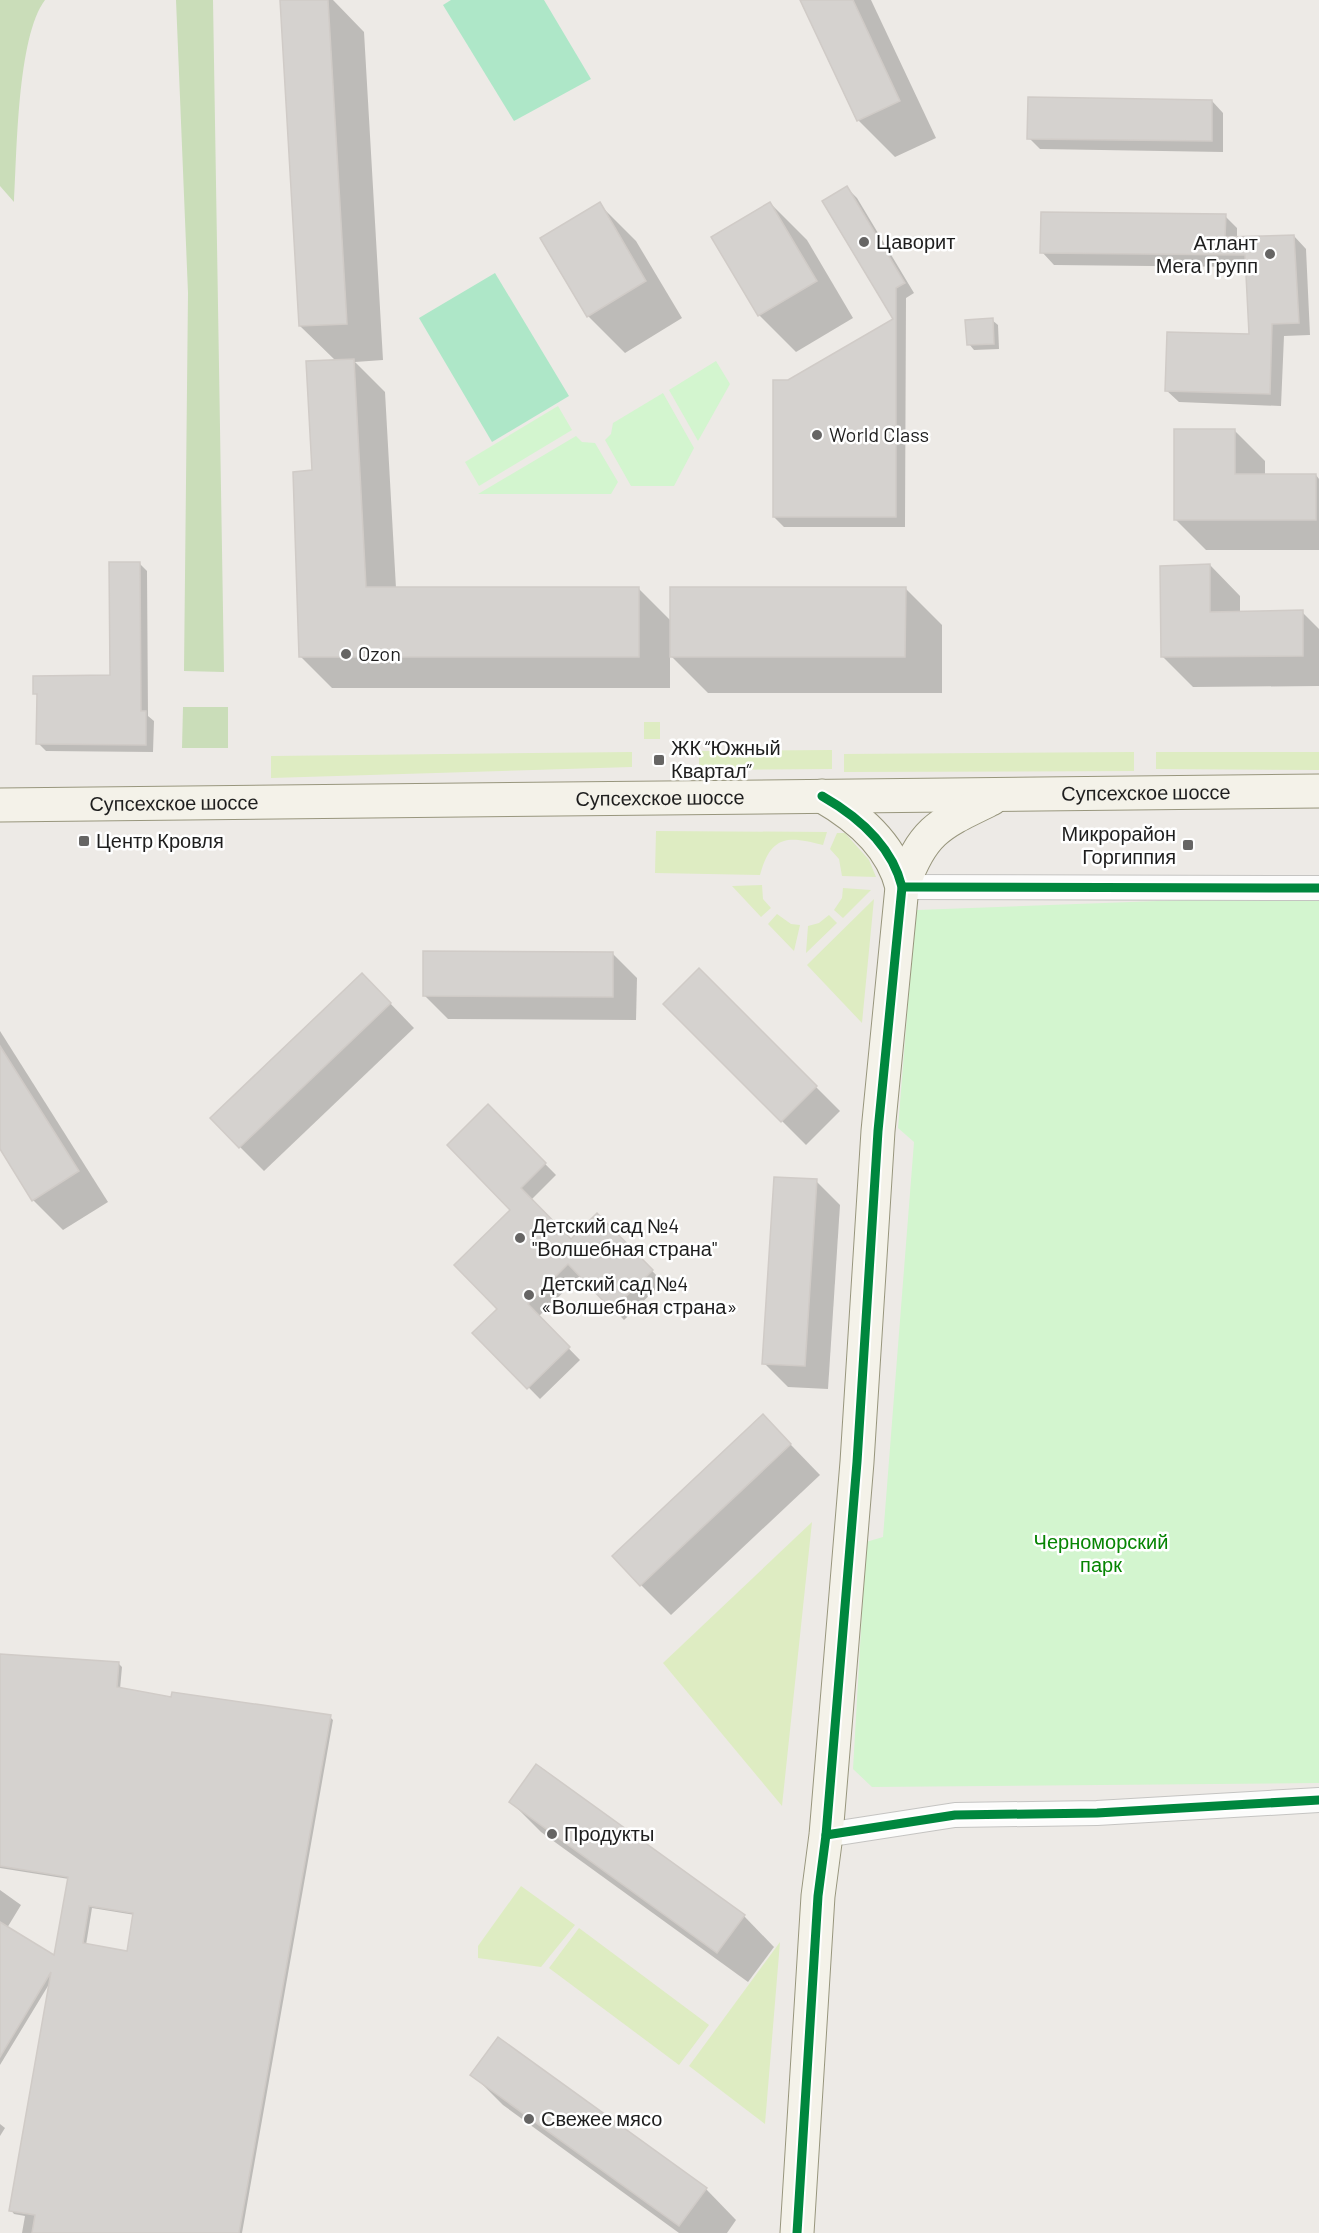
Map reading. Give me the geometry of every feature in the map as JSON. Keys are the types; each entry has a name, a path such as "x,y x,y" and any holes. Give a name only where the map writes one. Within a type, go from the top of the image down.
{"street":[{"name":"Супсехское шоссе","path":"0,805 1319,791"},
{"path":"797,2233 818,1908 857,1462 878,1131 902,887 914,858 925,839 933,831 952,818 1000,795"},
{"path":"822,796 849,814 875,837 891,857 902,887"},
{"path":"902,887 1319,888"},
{"path":"826,1835 955,1815 1097,1813 1319,1800"}],"green space":[{"path":"0,0 45,0 36,17 24,67 20,96 14,202 0,186"},
{"path":"176,0 213,0 224,672 184,671 188,293"},
{"path":"451,0 544,0 591,79 514,121 443,5"},
{"path":"495,273 569,396 492,442 419,318"},
{"path":"716,361 730,384 698,441 669,390"},
{"path":"663,393 694,448 674,486 631,486 605,440 611,434 613,423"},
{"path":"558,406 572,430 479,486 465,462"},
{"path":"576,436 582,442 595,443 618,482 611,494 478,494"},
{"path":"183,707 228,707 228,748 182,748"},
{"path":"644,722 660,722 660,739 644,739"},
{"path":"832,750 832,769 699,770 699,751"},
{"path":"632,752 632,767 271,778 271,756"},
{"path":"1134,752 1134,771 844,772 844,754"},
{"path":"1156,752 1319,752 1319,770 1156,769"},
{"path":"656,831 827,832 823,845 791,840 776,845 764,862 760,875 655,873"},
{"path":"837,833 845,833 869,860 876,877 842,876 839,859 830,849"},
{"path":"762,885 763,899 771,908 761,917 732,886"},
{"path":"843,888 871,890 843,918 834,910 842,898"},
{"name":"Черноморский парк","path":"1319,895 1319,1783 872,1787 853,1769 866,1542 883,1537 914,1142 898,1128 917,910"},
{"path":"874,899 862,1023 807,965"},
{"path":"777,914 791,924 800,925 794,951 768,924"},
{"path":"829,915 837,923 806,953 808,926 819,923"},
{"path":"812,1522 782,1806 663,1663"},
{"path":"521,1886 575,1925 541,1967 478,1958 478,1946"},
{"path":"579,1928 709,2025 679,2065 549,1968"},
{"path":"780,1942 765,2124 689,2066"}],"building":[{"path":"280,0 328,0 347,324 299,326"},
{"path":"800,0 853,0 900,101 857,121"},
{"path":"1028,97 1212,100 1212,141 1027,139"},
{"path":"847,186 905,283 896,288 896,517 773,517 773,380 788,380 893,319 822,201"},
{"path":"600,202 646,281 587,317 540,238"},
{"path":"770,202 817,281 758,316 711,237"},
{"path":"1041,212 1226,214 1225,237 1294,235 1299,323 1272,324 1270,394 1165,391 1167,332 1249,334 1245,255 1040,253"},
{"path":"993,318 994,344 967,345 965,320"},
{"path":"354,359 366,587 639,587 639,657 299,657 293,472 312,470 306,361"},
{"path":"1174,429 1235,429 1235,474 1316,474 1316,520 1174,520"},
{"path":"109,562 140,562 141,711 146,711 146,745 36,744 37,694 33,694 33,676 110,675"},
{"path":"1210,564 1210,612 1303,610 1303,656 1161,657 1160,566"},
{"path":"670,587 906,587 905,657 670,657"},
{"path":"423,951 613,952 613,997 423,996"},
{"path":"699,968 817,1086 781,1122 663,1004"},
{"path":"362,973 391,1003 239,1148 210,1118"},
{"path":"0,1046 79,1171 32,1201 0,1149"},
{"path":"488,1104 546,1163 521,1188 571,1239 597,1213 653,1270 612,1310 568,1264 528,1304 570,1347 527,1389 472,1333 497,1309 454,1265 510,1210 447,1145"},
{"path":"774,1177 817,1179 805,1366 762,1364"},
{"path":"763,1414 791,1444 640,1586 612,1556"},
{"path":"0,1654 119,1662 117,1687 171,1697 172,1692 331,1715 239,2233 32,2233 35,2215 9,2211 51,1972 0,2057 0,1922 54,1955 68,1877 0,1866","holes":["89,1906 133,1913 127,1951 83,1943"]},
{"path":"536,1764 745,1915 717,1953 509,1802"},
{"path":"498,2037 707,2188 679,2226 470,2075"}],"cycle path":[{"path":"797,2233 818,1896 826,1835 857,1462 878,1131 902,887 897,872 882,845 848,813 822,796"},
{"path":"902,887 1319,888"},
{"path":"826,1835 955,1815 1097,1813 1319,1800"}],"place":[{"name":"Цаворит","path":"864,242"},
{"name":"Атлант Мега Групп","path":"1270,254"},
{"name":"World Class","path":"817,435"},
{"name":"Ozon","path":"346,654"},
{"name":"ЖК “Южный Квартал”","path":"659,760"},
{"name":"Центр Кровля","path":"84,841"},
{"name":"Микрорайон Горгиппия","path":"1188,845"},
{"name":"Детский сад №4 \"Волшебная страна\"","path":"520,1238"},
{"name":"Детский сад №4 «Волшебная страна»","path":"529,1295"},
{"name":"Продукты","path":"552,1834"},
{"name":"Свежее мясо","path":"529,2119"}]}
